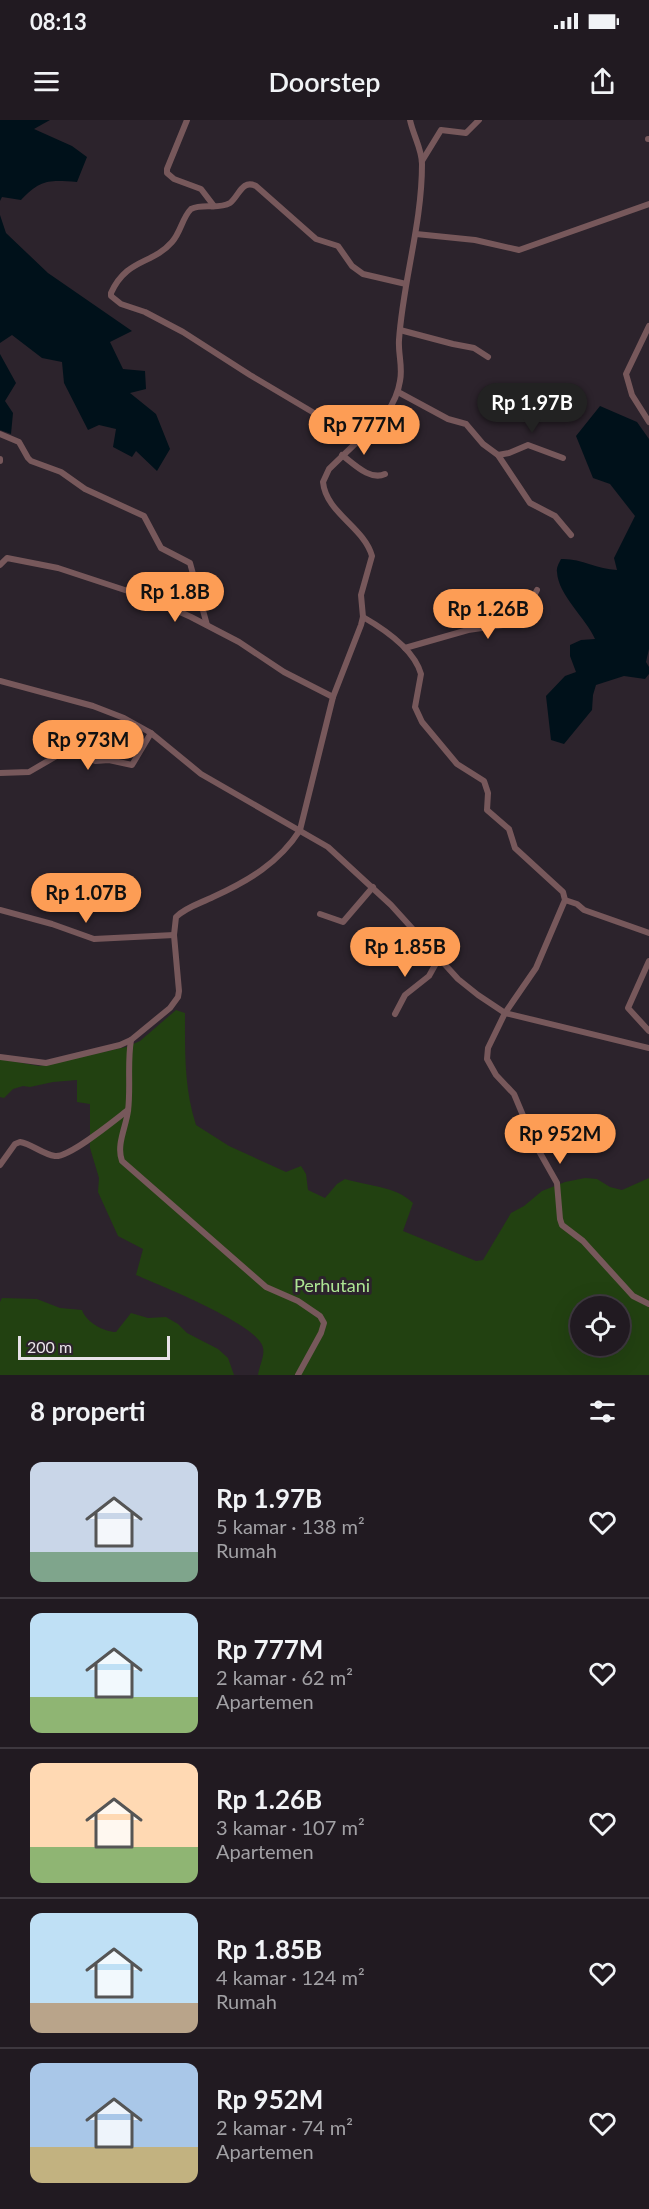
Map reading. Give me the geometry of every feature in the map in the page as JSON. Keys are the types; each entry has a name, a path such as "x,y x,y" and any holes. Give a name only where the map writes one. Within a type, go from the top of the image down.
{"street":[{"path":"187,120 167,173 174,179 201,189 214,206"},
{"path":"0,1057 45,1063 107,1049 131,1040 170,1008 178,997 174,935 176,917 265,869 291,844 300,830 333,697 363,617 361,595 371,564 370,549 338,511 324,488 325,477 342,455 386,414 398,392 402,367 399,349 400,330 416,234 422,162 411,120"},
{"path":"422,162 441,130 466,133 479,120"},
{"path":"358,439 183,332 113,299 111,293 124,272 172,242 191,209 204,205 224,206 243,186 252,184 316,239 338,246 352,266 363,274 406,284"},
{"path":"416,234 475,240 519,250 649,204"},
{"path":"649,326 628,368 626,380 636,403 649,422"},
{"path":"400,330 474,348 488,357"},
{"path":"398,392 448,419 466,424 483,444 498,455 530,503 555,516 571,535"},
{"path":"0,434 19,442 32,461 61,472 85,489 144,516 161,548 190,563 207,625"},
{"path":"498,455 528,445 563,458"},
{"path":"342,455 372,476 379,477 385,474"},
{"path":"0,565 7,558 58,568 149,598 239,642 284,672 333,697"},
{"path":"405,648 468,630 510,624 527,610 537,590"},
{"path":"363,617 383,629 405,648 420,669 416,707 422,723 457,764 484,781 488,793 487,810 508,829 515,848 561,888 565,900 537,968 505,1013 488,1048 487,1059 496,1075 514,1094 535,1144 556,1183 560,1219 565,1228 582,1241 633,1296 649,1304"},
{"path":"0,681 110,712 151,733 201,774 328,847 391,905 466,986 505,1013 649,1048"},
{"path":"0,773 29,772 65,751 73,749 85,753 95,761 109,760 132,765 151,733"},
{"path":"320,914 343,922 373,887"},
{"path":"565,900 577,904 584,910 649,933"},
{"path":"0,910 52,924 94,939 174,935"},
{"path":"395,1014 405,994 429,976 439,958"},
{"path":"649,962 628,1008 649,1031"},
{"path":"131,1040 128,1110 120,1148 122,1161 266,1287 298,1302 323,1320 321,1333 298,1375"},
{"path":"0,1165 15,1144 20,1142 60,1156 78,1147 128,1110"}],"green space":[{"name":"Perhutani","path":"176,1010 185,1013 187,1084 196,1125 229,1146 286,1172 301,1166 306,1174 308,1190 325,1198 337,1184 345,1179 398,1193 413,1203 403,1231 476,1261 483,1260 511,1213 524,1206 542,1191 565,1182 585,1178 597,1179 610,1187 622,1190 649,1178 649,1375 258,1375 263,1348 258,1339 245,1328 186,1296 136,1275 143,1249 118,1236 98,1192 99,1178 90,1148 90,1104 77,1102 77,1080 23,1086 13,1089 4,1098 0,1097 0,1059 39,1066 126,1047 140,1041"},
{"path":"2,1298 37,1299 60,1308 82,1310 91,1322 111,1332 116,1332 131,1313 148,1318 166,1317 187,1333 218,1349 228,1358 234,1375 0,1375 0,1302"}],"water":[{"path":"0,120 50,120 34,129 72,146 87,157 77,182 46,182 34,188 21,200 2,197 0,201"},
{"path":"0,215 6,233 48,273 132,331 110,342 123,369 145,371 146,389 130,393 156,414 170,449 157,471 136,451 132,457 113,447 116,429 99,425 88,430 64,383 62,362 42,358 12,335 0,343"},
{"path":"0,354 16,383 5,401 13,413 11,434 0,430"},
{"path":"600,406 637,422 649,439 649,649 646,662 649,674 645,679 624,676 596,685 592,710 564,744 551,740 546,696 565,676 576,672 570,656 570,645 581,640 595,639 562,589 557,567 561,559 568,559 617,570 614,558 635,516 610,484 593,478 576,436"}]}
